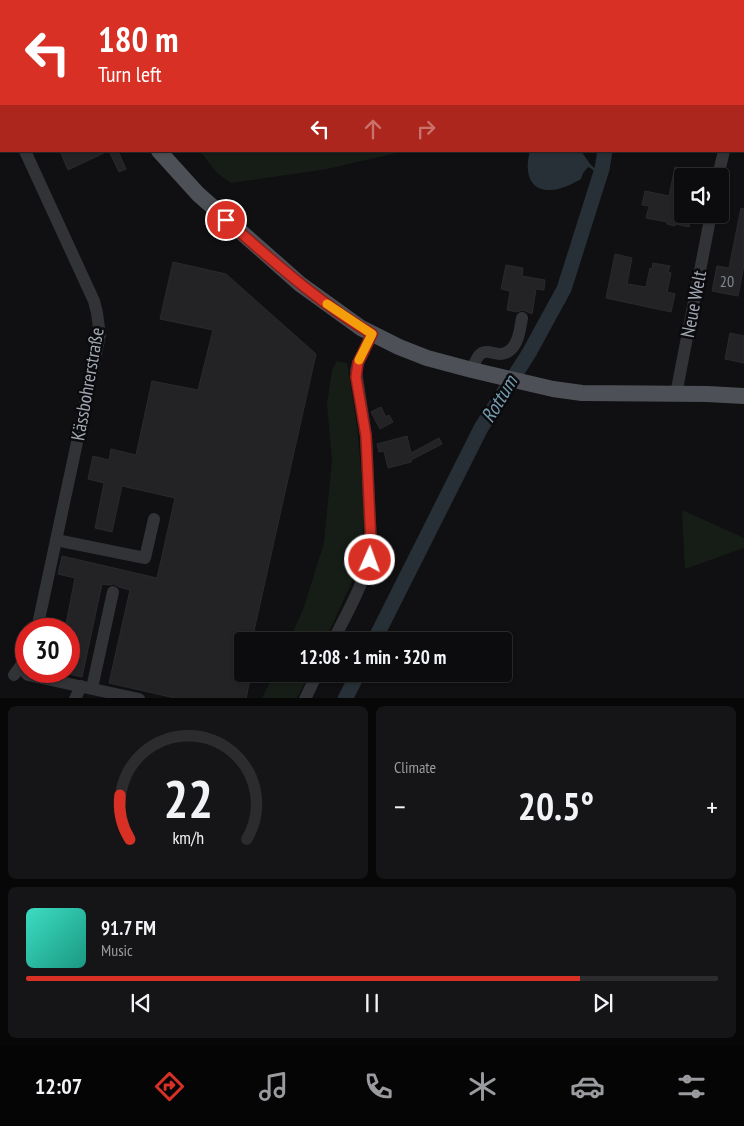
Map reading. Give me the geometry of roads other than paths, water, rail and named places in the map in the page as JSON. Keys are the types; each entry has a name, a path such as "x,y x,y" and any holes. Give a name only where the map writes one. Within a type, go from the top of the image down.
{"main road":[{"path":"160,152 198,194 285,271 336,311 372,334 427,358 527,384 582,393 744,396"}],"street":[{"name":"Kässbohrerstraße","path":"25,152 94,300 100,335 39,618"},
{"path":"720,168 724,152"},
{"name":"Neue Welt","path":"676,394 709,223"},
{"path":"472,370 476,358 480,354 486,352 502,353 511,350 518,338 522,318"},
{"path":"337,632 361,584 370,560 371,544 366,436 356,377 358,363 372,334"},
{"path":"56,540 145,558 154,519"},
{"path":"75,698 86,687 113,592"},
{"path":"305,698 313,682"},
{"path":"67,683 134,698"}],"waterway":[{"name":"Rottum","path":"379,632 481,428 529,353 564,289 602,169 605,152"},
{"name":"Rottum","path":"346,698 354,682"}]}
